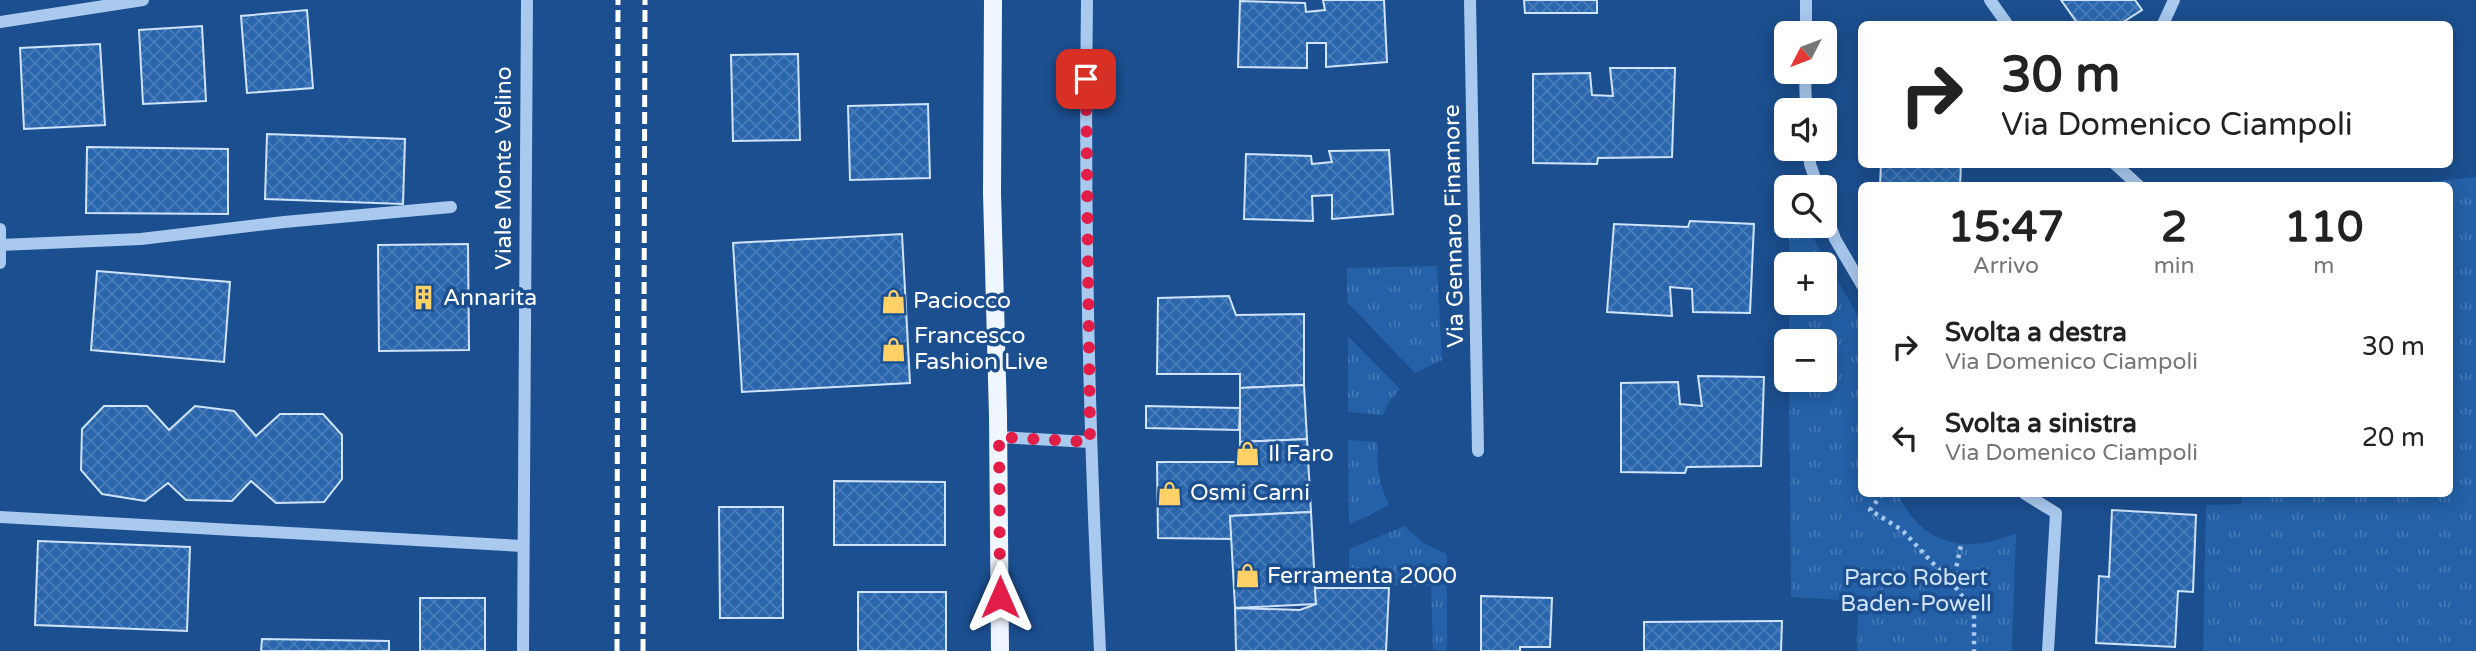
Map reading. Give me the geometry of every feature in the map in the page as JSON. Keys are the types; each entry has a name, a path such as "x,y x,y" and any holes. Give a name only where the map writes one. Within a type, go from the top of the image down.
{"main road":[{"path":"993,0 992,193 999,437 1000,651"}],"street":[{"path":"0,22 144,0"},
{"name":"Viale Monte Velino","path":"523,651 527,0"},
{"path":"1087,0 1090,442 1100,651"},
{"name":"Via Gennaro Finamore","path":"1470,0 1478,452"},
{"path":"1806,0 1806,21"},
{"path":"1990,0 2005,21"},
{"path":"2164,21 2174,0"},
{"path":"2119,168 2135,182"},
{"path":"1,245 141,239 284,222 452,207"},
{"path":"0,229 0,263"},
{"path":"1835,238 1858,278"},
{"path":"999,437 1090,442"},
{"path":"2030,497 2056,513 2048,651"},
{"path":"0,517 523,546"}],"path":[{"path":"1880,497 1870,510 1902,530 1953,584 1975,613 1974,651"},
{"path":"1953,584 1961,545"}],"green space":[{"path":"2476,177 2476,651 2203,651 2206,505 2241,504 2242,497 2453,497 2453,182 2428,182"},
{"name":"Parco Robert Baden-Powell","path":"1789,238 1813,238 1821,252 1789,252"},
{"path":"1437,266 1442,360 1415,373 1347,302 1347,268"},
{"name":"Parco Robert Baden-Powell","path":"1837,280 1858,316 1858,497 1900,497 1920,525 1933,535 1948,541 1980,544 2016,533 2012,651 1857,651 1858,601 1791,597 1789,392 1837,392 1837,329 1789,329 1789,315 1837,315"},
{"path":"1348,336 1400,389 1383,415 1348,412"},
{"path":"1348,440 1378,442 1379,474 1389,505 1349,525"},
{"path":"1404,526 1425,544 1447,554 1447,651 1433,650 1431,586 1349,585 1349,549"}],"building":[{"path":"1323,0 1384,0 1387,62 1326,67 1326,43 1307,43 1307,68 1238,67 1240,1 1305,3 1306,12 1325,10"},
{"path":"1524,0 1597,0 1597,13 1525,13"},
{"path":"2061,0 2135,0 2142,10 2125,21 2076,21"},
{"path":"307,10 313,88 247,93 241,16"},
{"path":"202,26 206,101 143,104 139,30"},
{"path":"100,44 105,125 24,129 20,48"},
{"path":"798,54 800,140 733,141 731,55"},
{"path":"1610,68 1675,68 1672,157 1598,158 1597,164 1533,163 1533,74 1590,73 1592,95 1613,96"},
{"path":"928,104 930,178 850,180 848,106"},
{"path":"267,134 405,139 403,204 265,199"},
{"path":"87,147 228,149 228,214 86,213"},
{"path":"1389,150 1393,214 1332,219 1332,195 1312,196 1313,221 1244,219 1246,154 1311,156 1312,164 1332,162 1329,151"},
{"path":"1881,168 1961,168 1960,182 1880,182"},
{"path":"1690,221 1754,224 1750,313 1693,312 1692,289 1670,287 1672,316 1607,312 1614,224 1688,227"},
{"path":"902,234 910,383 742,392 733,243"},
{"name":"Annarita","path":"468,244 469,350 379,351 378,245"},
{"path":"97,271 230,282 224,362 91,350"},
{"path":"1229,296 1236,315 1304,314 1304,385 1240,388 1240,374 1157,374 1158,298"},
{"path":"1698,376 1764,377 1761,466 1687,467 1685,473 1621,472 1621,383 1678,382 1680,404 1702,406"},
{"path":"1304,385 1307,439 1240,442 1240,388"},
{"path":"104,406 147,406 169,430 195,406 234,411 256,436 280,414 323,414 342,435 342,479 324,502 276,503 251,481 232,501 186,500 168,483 145,501 102,494 81,470 82,429"},
{"path":"1146,406 1240,408 1239,430 1146,428"},
{"path":"1307,439 1311,512 1230,516 1232,539 1158,538 1157,462 1240,462 1240,442"},
{"path":"834,481 945,482 945,545 834,545"},
{"path":"719,507 783,507 783,618 720,618"},
{"path":"2112,510 2196,515 2193,592 2178,591 2175,647 2096,643 2099,576 2109,577"},
{"path":"1311,512 1316,604 1235,608 1230,516"},
{"path":"38,541 190,547 187,631 35,625"},
{"path":"1315,588 1389,588 1386,651 1236,651 1235,608 1300,610 1316,604"},
{"path":"858,592 946,592 946,651 858,651"},
{"path":"1481,596 1552,598 1550,647 1520,647 1520,651 1481,651"},
{"path":"420,598 485,598 485,651 420,651"},
{"path":"1782,621 1781,651 1644,651 1644,622"},
{"path":"262,639 389,641 389,651 261,651"}],"railway":[{"path":"617,651 618,0"},
{"path":"643,651 645,0"}],"place":[{"name":"Annarita","path":"423,298"},
{"name":"Paciocco","path":"893,301"},
{"name":"Francesco Fashion Live","path":"894,349"},
{"name":"Il Faro","path":"1248,454"},
{"name":"Osmi Carni","path":"1170,493"},
{"name":"Ferramenta 2000","path":"1247,576"}],"route":[{"path":"1000,597 999,437 1090,442 1086,79"}]}
